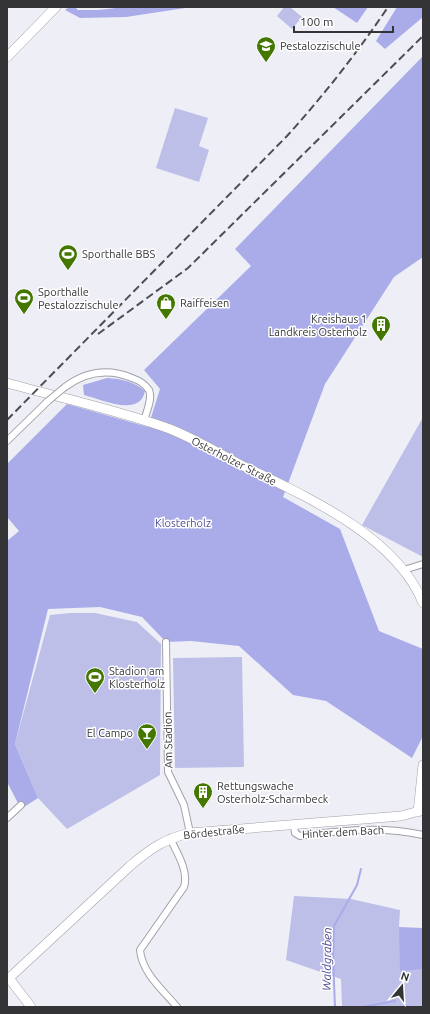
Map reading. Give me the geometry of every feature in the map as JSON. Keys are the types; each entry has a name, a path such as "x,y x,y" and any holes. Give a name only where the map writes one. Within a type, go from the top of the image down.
{"street":[{"path":"7,57 56,7"},
{"path":"7,441 48,401 78,378 109,371 129,376 140,381 149,391 150,400 144,421"},
{"name":"Osterholzer Straße","path":"7,382 172,430 324,506 382,547 404,570 423,603"},
{"path":"404,570 423,564"},
{"name":"Am Stadion","path":"166,642 168,772 184,805 190,833"},
{"path":"421,811 423,765"},
{"path":"7,818 21,805"},
{"name":"Bördestraße","path":"8,978 148,850 170,838 190,833 401,816 421,811"},
{"name":"Hinter dem Bach","path":"294,825 295,833 300,836 364,829 393,830 423,835"},
{"path":"170,838 185,872 186,880 184,887 140,950 141,960 147,971 177,1007"},
{"path":"8,978 31,1007"}],"shaded area":[{"path":"284,7 290,7 302,17 292,29 277,16"},
{"path":"175,108 208,118 199,146 209,150 199,182 156,168"},
{"path":"423,419 423,557 362,525"},
{"name":"Stadion am Klosterholz","path":"95,613 137,622 161,644 160,775 67,829 38,798 15,744 50,615"},
{"path":"242,657 244,767 175,768 173,658"},
{"path":"294,896 351,899 400,910 399,927 423,969 423,1007 342,1007 341,979 286,960"}],"green space":[{"path":"69,7 75,7 78,10 98,10 125,7 192,7 126,17 80,18 65,10"},
{"path":"333,7 368,7 357,23"},
{"path":"397,7 423,7 423,17 385,49 376,41"},
{"name":"Klosterholz","path":"423,56 423,257 394,277 325,384 283,497 340,529 379,631 423,649 423,736 412,758 326,701 293,695 239,646 191,641 166,642 142,617 100,607 48,609 15,744 38,798 21,809 7,782 7,541 19,531 7,517 7,464 67,404 148,427 160,389 144,370 251,266 235,249"},
{"path":"107,378 122,380 136,385 145,391 142,399 136,404 119,405 84,395 83,385"},
{"path":"399,927 423,928 423,969 400,971"}],"waterway":[{"name":"Waldgraben","path":"335,1007 333,958 334,926 357,885 361,869"},
{"name":"Waldgraben","path":"362,1007 395,1001"}],"railway":[{"path":"7,420 287,136 340,73 388,7"},
{"path":"98,334 188,268 423,36"}],"place":[{"name":"Pestalozzischule","path":"266,63"},
{"name":"Sporthalle BBS","path":"68,271"},
{"name":"Sporthalle Pestalozzischule","path":"24,315"},
{"name":"Raiffeisen","path":"166,320"},
{"name":"Kreishaus 1 Landkreis Osterholz","path":"381,342"},
{"name":"Stadion am Klosterholz","path":"95,694"},
{"name":"El Campo","path":"147,750"},
{"name":"Rettungswache Osterholz-Scharmbeck","path":"203,809"}]}
